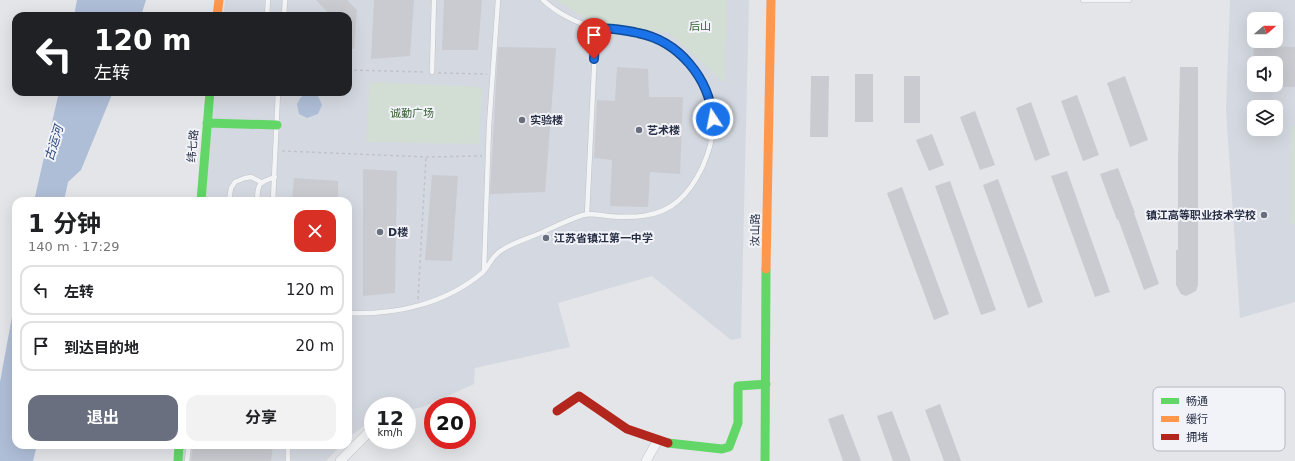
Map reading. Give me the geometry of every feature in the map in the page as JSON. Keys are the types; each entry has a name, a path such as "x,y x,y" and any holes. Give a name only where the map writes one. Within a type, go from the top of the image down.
{"street":[{"path":"218,12 219,0"},
{"name":"汝山路","path":"763,0 761,384 765,461"},
{"name":"汝山路","path":"757,461 761,384 771,0"},
{"name":"纬七路","path":"201,197 210,96"},
{"path":"207,123 277,125"},
{"path":"557,411 579,396 627,429 658,440 722,449 729,447 738,423 738,386 761,384"},
{"path":"340,461 364,437"},
{"path":"646,461 658,440"},
{"path":"178,461 179,449"}],"lane":[{"path":"267,12 268,0"},
{"path":"284,12 285,0"},
{"path":"432,72 434,0"},
{"path":"484,271 492,74 498,0"},
{"path":"352,313 370,314 417,306 446,295 462,287 484,271 490,260 503,249 587,214 648,216 659,213 668,209 685,195 698,175 710,150 714,127 712,111 704,86 696,72 680,54 663,41 650,36 624,30 596,28 561,13 543,0"},
{"path":"1083,0 1129,0"},
{"path":"587,214 596,28"},
{"path":"273,197 278,96"},
{"path":"230,197 231,188 235,182 251,177 261,182"},
{"path":"257,197 257,186 261,182 274,177"},
{"path":"187,461 188,449"},
{"path":"288,449 288,461"}],"path":[{"path":"352,70 492,74"},
{"path":"276,150 426,157 488,156"},
{"path":"417,306 426,157"}],"shaded area":[{"name":"江苏省镇江第一中学","path":"225,0 749,0 741,338 731,340 652,276 558,303 570,347 475,368 474,384 445,397 424,397 423,407 416,408 416,397 364,397 364,426 352,435 352,197 205,197 215,96 352,96 352,12 224,12"},
{"name":"镇江高等职业技术学校","path":"1230,0 1295,0 1295,302 1240,318 1226,109"},
{"path":"183,449 337,449 326,461 182,461"}],"green space":[{"name":"后山","path":"556,0 727,0 725,83 669,33 591,22"},
{"name":"诚勤广场","path":"370,82 482,87 479,144 366,142"},
{"path":"1291,126 1295,126 1295,224 1290,224"}],"water":[{"path":"77,0 146,0 142,12 75,12"},
{"name":"古运河","path":"58,96 111,96 81,170 68,182 65,197 35,197"},
{"path":"318,96 322,105 318,114 307,118 299,114 297,104 301,97"},
{"path":"12,317 12,449 36,449 33,461 0,461 0,382"}],"building":[{"path":"316,0 347,0 357,10 354,49 352,49 352,12 327,12"},
{"path":"374,0 414,0 410,56 371,59"},
{"path":"444,0 482,0 478,50 442,50"},
{"name":"实验楼","path":"498,47 556,48 545,192 490,194"},
{"path":"1295,47 1295,87 1283,87 1283,56 1253,56 1254,48"},
{"name":"艺术楼","path":"617,67 648,69 649,97 683,97 680,174 650,172 648,207 610,206 612,160 594,158 597,100 615,101"},
{"path":"1180,67 1198,67 1198,285 1196,291 1186,296 1181,294 1176,285 1176,250 1178,250"},
{"path":"855,74 873,74 873,122 855,122"},
{"path":"811,76 829,76 828,137 810,137"},
{"path":"904,76 920,76 920,123 904,123"},
{"path":"1125,76 1148,140 1130,147 1107,83"},
{"path":"1077,95 1099,155 1083,161 1061,101"},
{"path":"1031,102 1050,155 1035,161 1016,108"},
{"path":"975,111 995,165 980,170 960,117"},
{"path":"932,134 944,165 929,171 916,140"},
{"path":"1118,168 1159,284 1144,290 1100,174"},
{"name":"D楼","path":"363,169 397,171 395,293 363,296"},
{"path":"1067,171 1110,292 1095,297 1051,176"},
{"path":"432,175 458,176 452,261 425,260"},
{"path":"294,178 338,181 338,197 292,197"},
{"path":"998,179 1043,302 1028,308 983,185"},
{"path":"950,181 996,310 981,315 935,186"},
{"path":"902,187 949,314 934,320 887,193"},
{"path":"940,404 961,461 944,461 925,410"},
{"path":"892,411 911,461 893,461 877,416"},
{"path":"843,414 861,461 843,461 828,419"},
{"path":"192,449 272,449 271,461 191,461"}],"traffic: fast":[{"path":"201,197 210,96"},
{"path":"207,123 277,125"},
{"path":"765,461 766,269"},
{"path":"668,443 722,449 729,447 738,423 738,386 766,384"},
{"path":"178,461 179,449"}],"traffic: slow":[{"path":"218,12 219,0"},
{"path":"766,269 771,0"}],"traffic: jam":[{"path":"557,411 579,396 627,429 668,443"}],"place":[{"name":"实验楼","path":"522,120"},
{"name":"艺术楼","path":"639,130"},
{"name":"镇江高等职业技术学校","path":"1264,215"},
{"name":"D楼","path":"380,232"},
{"name":"江苏省镇江第一中学","path":"546,238"}],"route":[{"path":"594,59 596,28 638,33 663,41 689,62 696,72 709,98 713,119"}]}
